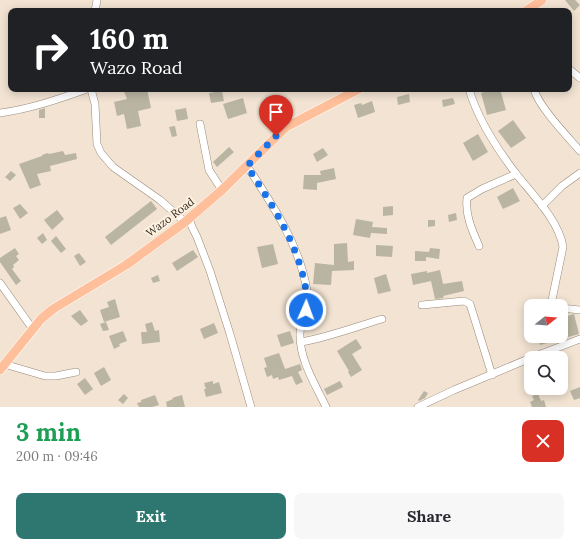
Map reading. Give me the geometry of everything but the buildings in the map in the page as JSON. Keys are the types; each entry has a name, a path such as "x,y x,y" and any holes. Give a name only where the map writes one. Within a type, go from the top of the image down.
{"main road":[{"path":"530,8 538,1"},
{"name":"Wazo Road","path":"2,367 32,328 53,309 126,264 187,220 222,190 286,127 353,92"}],"street":[{"path":"572,71 580,78"},
{"path":"0,113 50,102 78,92"},
{"path":"91,92 95,104 97,144 102,153 113,167 187,220 192,227 210,271 251,407"},
{"path":"470,92 482,122 516,174 542,206 562,238 563,247 552,299"},
{"path":"535,92 545,109 580,151"},
{"path":"200,124 209,170 222,190"},
{"path":"247,166 276,211 294,247 308,298 300,332 302,351 308,369 326,407"},
{"path":"542,206 562,186 580,173"},
{"path":"479,246 467,216 467,198 482,189 516,174"},
{"path":"0,283 32,328"},
{"path":"422,305 464,301 470,304 492,375"},
{"path":"568,309 580,310"},
{"path":"301,342 348,331 382,319"},
{"path":"418,407 427,405 454,390 537,355 580,339"},
{"path":"2,367 45,376 56,376 76,372"}],"route":[{"path":"276,136 247,166 276,211 294,247 307,290 308,298 306,310"}]}
